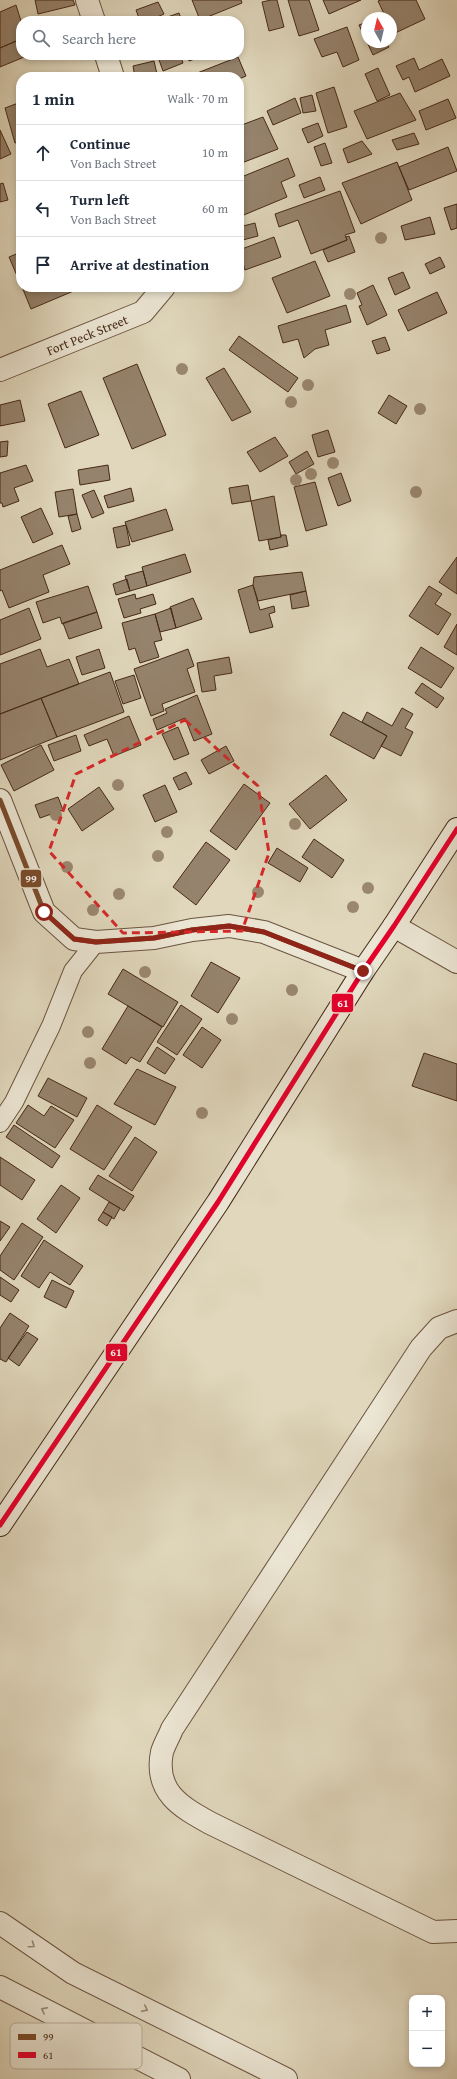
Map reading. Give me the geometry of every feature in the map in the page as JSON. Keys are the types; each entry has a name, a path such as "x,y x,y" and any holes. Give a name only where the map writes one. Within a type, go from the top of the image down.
{"street":[{"path":"87,0 92,16"},
{"path":"108,60 111,72"},
{"name":"Fort Peck Street","path":"0,370 143,312 160,292"},
{"path":"0,800 44,912 74,939 96,942 154,938 192,930 229,926 264,932 363,971"},
{"path":"0,1526 218,1202 363,971 457,829"},
{"path":"394,926 457,962"},
{"path":"457,1321 439,1328 421,1348 172,1729 162,1752 161,1773 170,1796 184,1809 210,1823 433,1932 457,1932"},
{"path":"0,1923 73,1973 286,2079"},
{"path":"0,1988 69,2023"},
{"path":"142,2060 179,2079"}],"lane":[{"path":"0,1123 14,1102 51,1026 73,971 96,942"}],"highlighted area":[{"path":"185,720 258,786 269,853 242,931 123,933 49,851 76,774"}],"building":[{"path":"35,0 73,0 75,5 38,14"},
{"path":"192,0 241,0 242,3 210,16 198,16"},
{"path":"277,0 284,27 269,31 262,2"},
{"path":"288,0 309,0 319,30 299,36"},
{"path":"323,0 361,0 329,14"},
{"path":"416,0 425,19 397,32 397,12 383,12 378,1"},
{"path":"158,2 164,14 159,16 138,16 136,10"},
{"path":"16,5 19,16 16,16 16,41 0,48 0,12"},
{"path":"179,13 180,16 170,16"},
{"path":"347,27 359,60 343,67 337,52 322,57 314,39"},
{"path":"16,41 17,60 0,67 0,48"},
{"path":"370,48 387,48 373,55"},
{"path":"414,58 419,70 442,59 450,76 415,92 409,77 403,80 396,66"},
{"path":"159,60 182,60 183,63 163,71"},
{"path":"230,60 239,60 246,76 244,77 244,72 200,72"},
{"path":"154,61 157,72 134,72 133,66"},
{"path":"378,68 390,95 377,101 365,74"},
{"path":"334,87 347,127 328,133 316,93"},
{"path":"400,93 416,120 367,139 354,111"},
{"path":"312,95 316,111 303,113 300,98"},
{"path":"295,98 301,113 273,125 267,111"},
{"path":"448,99 456,118 426,130 419,111"},
{"path":"16,104 15,143 5,108"},
{"path":"263,117 278,149 244,162 244,124"},
{"path":"318,123 323,136 308,143 302,129"},
{"path":"0,130 11,154 0,159"},
{"path":"414,133 419,144 397,150 392,140"},
{"path":"362,141 372,154 348,163 343,149"},
{"path":"325,143 332,163 321,166 314,147"},
{"path":"448,147 457,171 409,190 399,167"},
{"path":"288,158 295,176 281,182 287,197 244,215 244,176"},
{"path":"397,162 412,200 361,224 342,183"},
{"path":"320,177 325,190 304,198 299,185"},
{"path":"3,183 8,200 0,202 0,184"},
{"path":"340,191 355,232 345,235 347,240 311,254 298,220 279,227 275,214"},
{"path":"457,204 457,228 451,230 444,208"},
{"path":"430,217 435,234 405,240 401,226"},
{"path":"255,223 258,236 244,240 244,226"},
{"path":"349,236 355,252 328,262 323,250 347,240 346,237"},
{"path":"274,237 281,257 245,270 244,248"},
{"path":"16,254 16,273 9,257"},
{"path":"440,257 445,267 430,274 425,264"},
{"path":"315,261 330,296 287,313 272,278"},
{"path":"403,272 410,288 395,295 388,278"},
{"path":"373,285 387,315 367,325 359,306 362,305 357,293"},
{"path":"24,292 71,292 31,309"},
{"path":"437,292 447,313 408,331 398,310"},
{"path":"346,305 351,322 325,330 329,345 315,349 304,358 298,339 283,343 278,326"},
{"path":"239,336 298,378 288,392 229,350"},
{"path":"385,337 390,350 377,354 372,341"},
{"path":"137,364 166,435 132,449 103,378"},
{"path":"224,368 251,412 232,421 206,378"},
{"path":"81,391 99,435 65,448 48,404"},
{"path":"389,395 407,406 396,424 378,413"},
{"path":"20,400 25,421 0,426 0,405"},
{"path":"328,430 335,452 318,457 312,435"},
{"path":"275,437 288,456 260,472 247,452"},
{"path":"8,441 7,456 0,457 0,442"},
{"path":"307,451 314,464 296,474 289,462"},
{"path":"26,465 33,481 14,488 19,501 3,507 2,503 0,503 0,473"},
{"path":"108,465 110,480 80,485 78,470"},
{"path":"341,473 351,501 338,506 328,478"},
{"path":"315,482 327,525 306,531 294,487"},
{"path":"248,485 251,501 232,504 229,488"},
{"path":"131,488 134,501 108,508 104,496"},
{"path":"73,489 77,514 59,517 55,492"},
{"path":"94,490 104,513 92,518 82,495"},
{"path":"274,496 281,537 259,541 251,501"},
{"path":"41,508 53,534 33,543 21,517"},
{"path":"166,509 173,530 132,542 125,522"},
{"path":"77,514 81,529 72,532 68,516"},
{"path":"126,525 130,545 117,548 113,528"},
{"path":"281,535 286,535 288,546 270,550 268,540 281,537"},
{"path":"62,545 70,564 43,575 49,592 9,608 2,590 0,591 0,570"},
{"path":"185,554 191,572 147,586 142,567"},
{"path":"457,557 457,594 439,582"},
{"path":"143,571 147,586 130,591 125,576"},
{"path":"302,572 306,591 258,601 253,585 254,577"},
{"path":"127,579 130,591 116,595 113,584"},
{"path":"253,585 260,610 274,606 275,612 269,614 273,627 250,633 238,590"},
{"path":"88,586 97,612 62,624 60,617 43,623 36,602"},
{"path":"429,586 442,594 435,604 451,614 438,635 409,616"},
{"path":"306,591 309,606 292,609 290,595"},
{"path":"135,594 136,599 153,594 156,604 140,609 141,613 124,618 118,599"},
{"path":"193,598 202,619 176,628 170,607"},
{"path":"29,608 41,639 0,655 0,620"},
{"path":"171,608 176,628 160,632 155,614"},
{"path":"97,612 102,628 69,639 63,623"},
{"path":"155,614 162,640 154,642 159,657 140,663 135,648 129,650 122,623"},
{"path":"457,624 457,655 444,647"},
{"path":"421,647 454,668 441,688 408,668"},
{"path":"40,649 47,667 69,659 79,684 0,714 0,664"},
{"path":"99,649 105,668 82,675 76,657"},
{"path":"188,649 194,666 187,669 195,692 162,704 164,711 151,716 134,669"},
{"path":"229,657 232,673 214,676 216,690 202,692 197,663"},
{"path":"110,672 124,712 57,737 41,698"},
{"path":"134,675 141,698 123,704 115,681"},
{"path":"422,683 444,698 437,708 415,693"},
{"path":"197,695 212,734 194,741 185,718 157,730 153,719 167,713 165,709"},
{"path":"41,698 57,737 0,760 0,714"},
{"path":"402,708 413,714 405,728 413,732 401,756 381,746 387,736 362,722 367,712 392,726"},
{"path":"343,712 387,736 374,759 330,735"},
{"path":"129,716 141,745 114,756 107,739 89,746 84,735"},
{"path":"178,727 189,754 174,760 162,734"},
{"path":"76,735 81,751 54,761 48,745"},
{"path":"41,745 54,770 14,791 1,765"},
{"path":"226,746 234,761 209,774 201,760"},
{"path":"186,772 192,784 179,790 173,778"},
{"path":"326,775 347,800 310,829 289,804"},
{"path":"244,784 270,803 236,850 210,831"},
{"path":"165,785 177,812 155,822 143,795"},
{"path":"99,787 114,809 82,831 68,809"},
{"path":"58,797 63,810 40,818 35,805"},
{"path":"314,839 344,860 332,878 302,857"},
{"path":"206,842 230,860 196,905 173,887"},
{"path":"277,848 308,868 300,882 268,863"},
{"path":"211,962 240,978 218,1013 191,996"},
{"path":"123,969 178,1002 163,1027 108,994"},
{"path":"181,1005 202,1019 177,1055 157,1042"},
{"path":"128,1006 162,1027 140,1062 131,1057 126,1064 102,1049"},
{"path":"202,1027 221,1040 202,1068 183,1055"},
{"path":"157,1047 175,1059 165,1074 147,1063"},
{"path":"424,1053 457,1064 457,1101 412,1086"},
{"path":"137,1069 176,1087 155,1125 114,1104"},
{"path":"48,1078 87,1098 77,1117 38,1096"},
{"path":"28,1105 44,1116 51,1106 74,1120 55,1148 16,1123"},
{"path":"97,1105 132,1127 104,1170 70,1149"},
{"path":"14,1125 60,1156 52,1168 6,1137"},
{"path":"135,1137 157,1152 132,1191 109,1176"},
{"path":"0,1157 35,1180 22,1200 0,1185"},
{"path":"98,1175 134,1196 124,1211 89,1189"},
{"path":"61,1185 80,1198 56,1233 37,1219"},
{"path":"109,1202 120,1208 114,1219 103,1212"},
{"path":"103,1212 112,1217 107,1226 98,1220"},
{"path":"0,1221 10,1227 0,1241"},
{"path":"22,1223 43,1237 14,1280 0,1270 0,1256"},
{"path":"44,1240 83,1266 70,1285 50,1272 39,1288 21,1276"},
{"path":"0,1277 19,1290 11,1302 0,1295"},
{"path":"52,1280 74,1291 66,1308 44,1297"},
{"path":"10,1313 29,1326 6,1362 0,1359 0,1328"},
{"path":"27,1332 38,1339 19,1366 8,1358"}],"transit line":[{"name":"99","path":"0,800 44,912 74,939 96,942 154,938 192,930 229,926 264,932 363,971"},
{"name":"61","path":"0,1525 218,1202 363,971 457,829"}],"route":[{"path":"44,912 74,939 96,942 154,938 192,930 229,926 264,932 363,971"}]}
